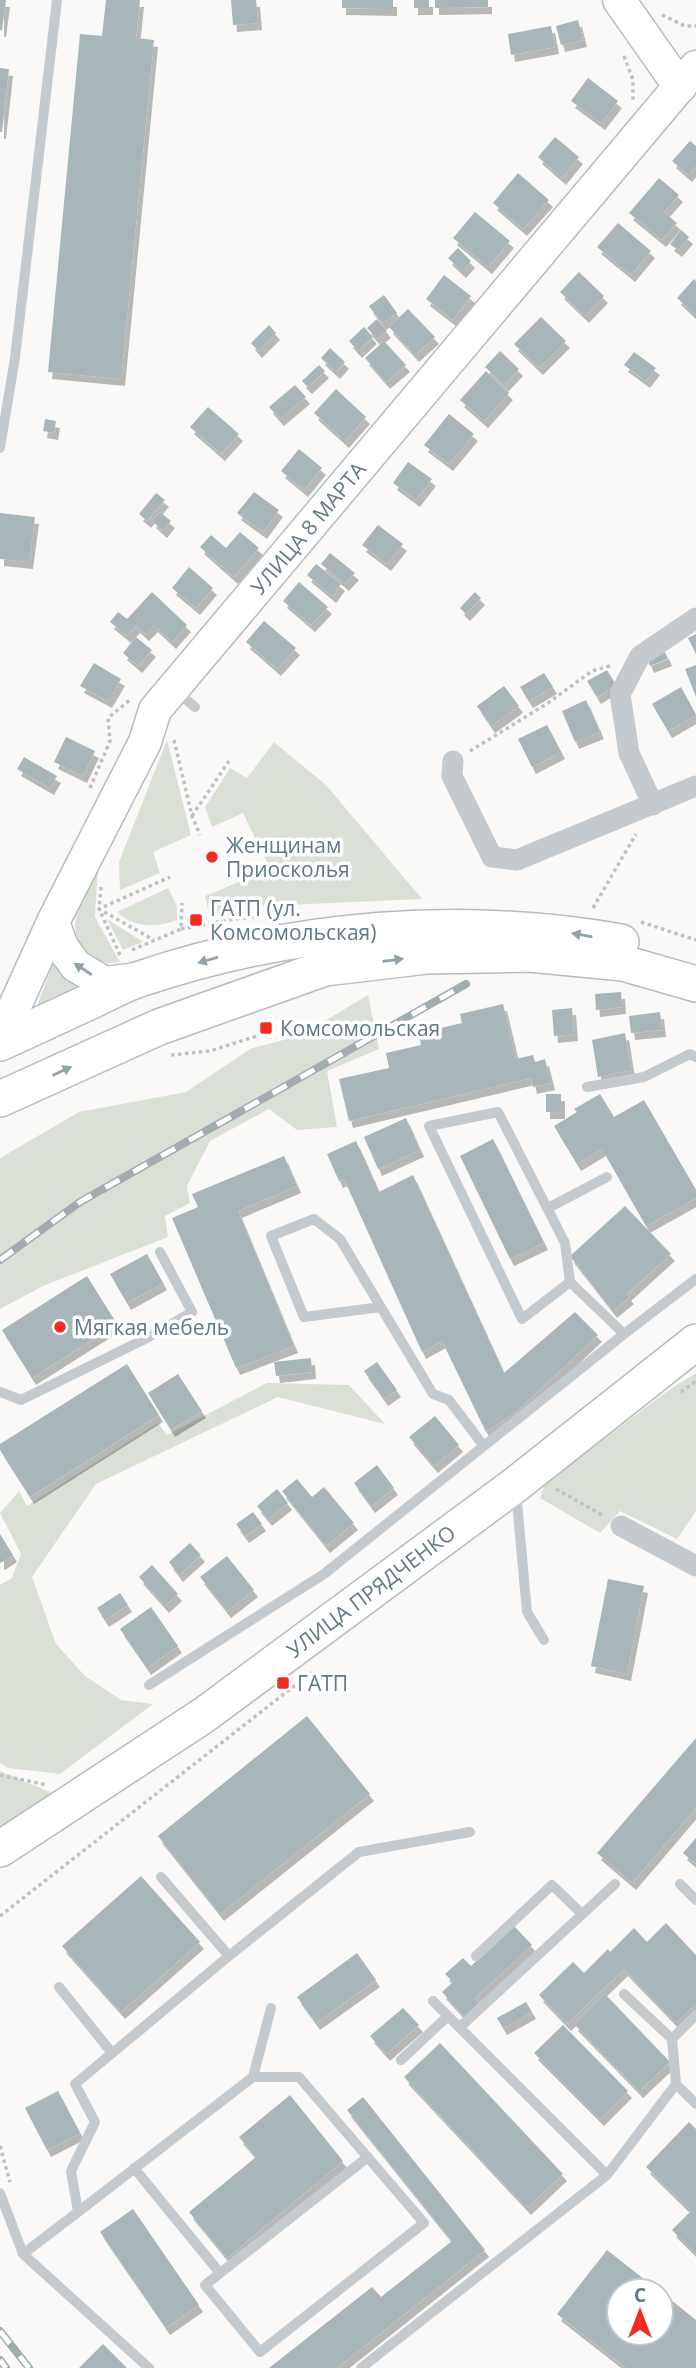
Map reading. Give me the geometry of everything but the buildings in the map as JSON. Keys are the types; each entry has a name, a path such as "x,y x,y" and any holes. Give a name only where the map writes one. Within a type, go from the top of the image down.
{"main road":[{"path":"619,0 688,77"},
{"name":"УЛИЦА 8 МАРТА","path":"0,1041 53,922 145,742 155,710 184,698 688,77"},
{"path":"53,922 62,947 76,966 105,983 138,979"},
{"path":"0,1041 138,979 240,950 371,930 457,928 564,932 654,948 696,961"},
{"path":"0,1099 159,1027 325,968 427,956 530,954 623,963 696,984"},
{"name":"УЛИЦА ПРЯДЧЕНКО","path":"0,1849 204,1715 515,1485 696,1342"}],"street":[{"path":"653,805 629,753 620,694 640,656 696,618"},
{"path":"453,761 452,776 492,857 517,860 696,786"},
{"path":"621,1526 696,1566"}],"lane":[{"path":"0,448 15,358 57,0"},
{"path":"587,1087 644,1077 690,1054 696,1057"},
{"path":"570,1282 522,1319 429,1126 498,1112 565,1243 570,1282 624,1334"},
{"path":"548,1208 607,1177"},
{"path":"381,1307 304,1317 271,1236 314,1219 340,1239 381,1307 433,1394 449,1400 483,1445"},
{"path":"0,1392 21,1400 147,1338 192,1312 160,1252"},
{"path":"149,1685 324,1574 483,1445 696,1279"},
{"path":"515,1485 527,1612 544,1640"},
{"path":"78,2212 71,2171 95,2123 75,2084 229,1956 359,1853 470,1832"},
{"path":"161,1877 229,1956"},
{"path":"460,2027 615,1884"},
{"path":"680,1884 696,1900"},
{"path":"477,1956 552,1885 582,1914"},
{"path":"59,1987 112,2053"},
{"path":"624,1994 672,2039 676,2084 696,2104"},
{"path":"433,2001 607,2175"},
{"path":"253,2077 271,2008"},
{"path":"401,2060 448,2015"},
{"path":"672,2039 696,2015"},
{"path":"23,2254 253,2077 299,2077 368,2157 424,2223 260,2352 205,2285 368,2157"},
{"path":"361,2368 607,2175 676,2084"},
{"path":"134,2168 220,2273"},
{"path":"0,2193 23,2254 149,2368"}],"path":[{"path":"453,761 548,703 592,671 640,656"},
{"path":"173,735 192,816 200,835"},
{"path":"192,816 229,761"},
{"path":"604,911 593,908 653,805"},
{"path":"102,875 99,909 120,956 181,929 182,903"},
{"path":"99,909 170,877"},
{"path":"99,909 154,940"},
{"path":"639,921 696,940"},
{"path":"171,1055 210,1051 257,1036"},
{"path":"551,1486 591,1509"}],"shaded area":[{"path":"167,740 191,835 153,852 160,873 120,890 119,862"},
{"path":"274,742 326,785 422,899 245,907 210,917 205,896 270,869 243,813 212,827 205,807 230,768 247,778"},
{"path":"98,867 95,917 120,962 98,961 83,951 78,943 75,924 77,912"},
{"path":"168,888 177,906 177,920 161,924 137,924 117,912"},
{"path":"107,919 143,942 123,950"},
{"path":"55,959 86,987 35,1011"},
{"path":"368,995 379,1049 327,1071 337,1127 297,1130 269,1109 210,1141 187,1186 190,1203 165,1216 168,1237 43,1286 0,1309 0,1158 79,1112 186,1092 250,1049 301,1035"},
{"path":"696,1373 696,1511 677,1539 620,1511 600,1533 540,1498 545,1483 673,1387"},
{"path":"267,1383 349,1385 385,1424 278,1397 96,1484 32,1577 56,1644 85,1676 121,1700 153,1704 60,1774 8,1768 0,1763 0,1585 12,1578 21,1554 0,1513 19,1491 27,1506 158,1423 167,1435"},
{"path":"0,1771 55,1794 0,1833"}],"railway":[{"path":"0,1260 80,1202 466,984"},
{"path":"0,2331 29,2368"},
{"path":"0,2360 6,2368"}],"place":[{"name":"Женщинам Приосколья","path":"212,857"},
{"name":"ГАТП (ул. Комсомольская)","path":"196,920"},
{"name":"Комсомольская","path":"266,1028"},
{"name":"Мягкая мебель","path":"60,1327"},
{"name":"ГАТП","path":"283,1683"}]}
